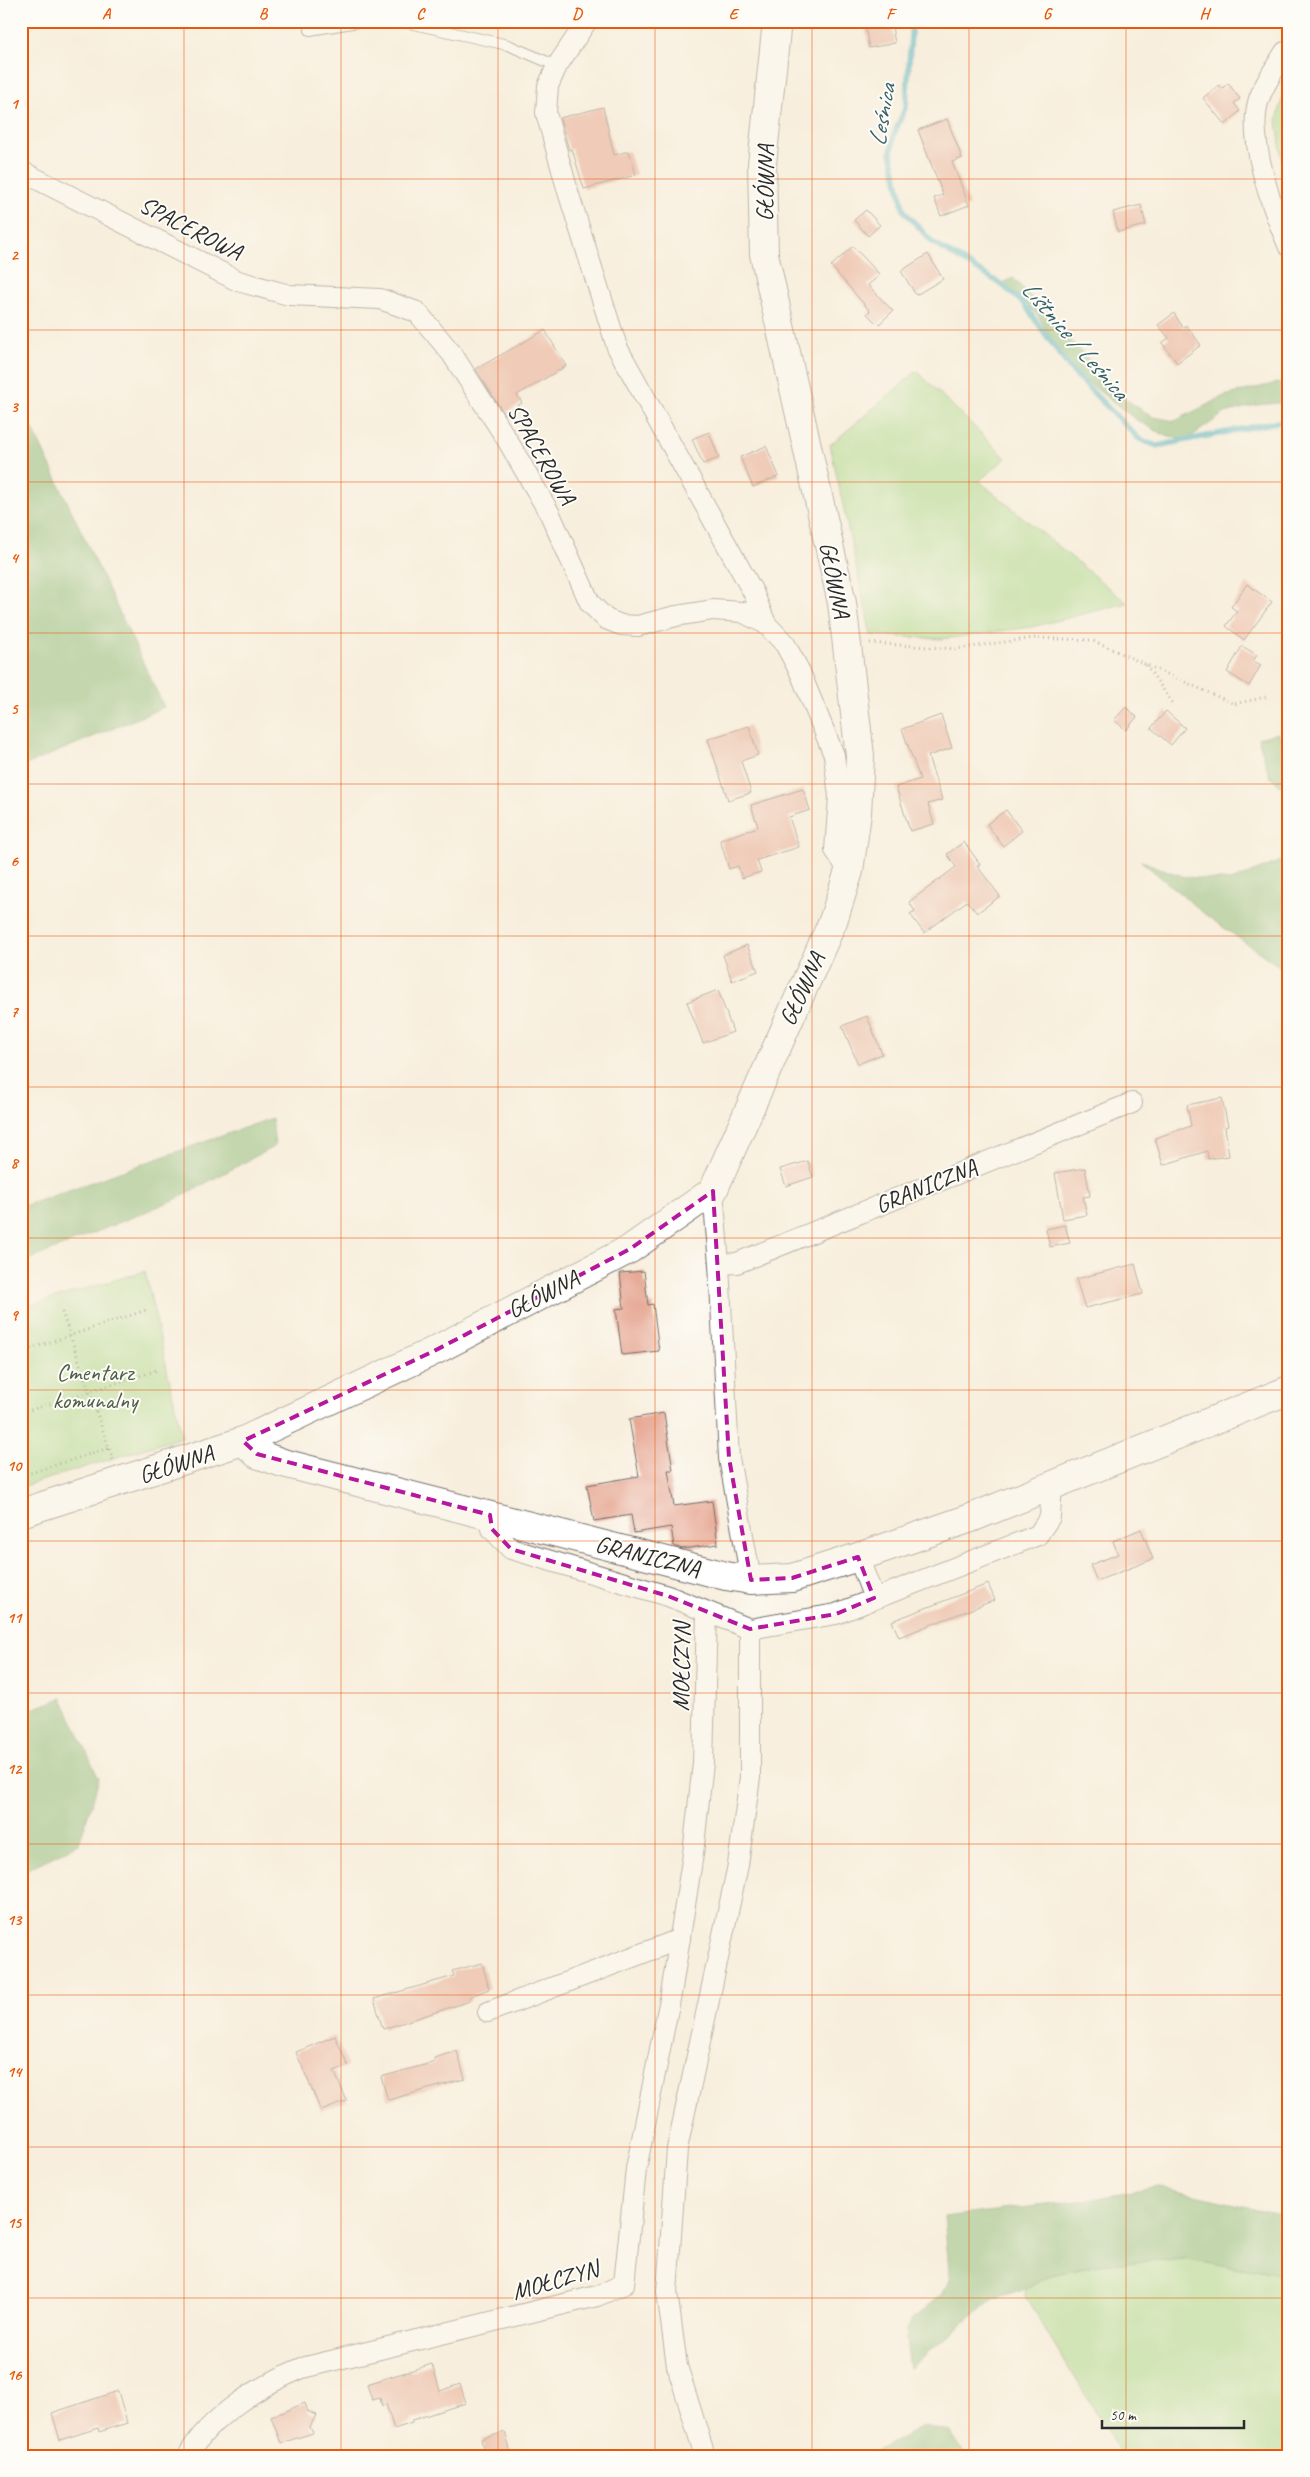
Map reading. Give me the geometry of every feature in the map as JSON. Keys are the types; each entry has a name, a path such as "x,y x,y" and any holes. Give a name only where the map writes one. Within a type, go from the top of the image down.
{"street":[{"path":"587,21 557,66 548,86 546,112 568,195 617,346 753,592 766,624"},
{"name":"GŁÓWNA","path":"21,1514 243,1441 434,1351 630,1249 713,1191 833,921 849,871 857,813 860,756 842,603 764,254 762,164 777,21"},
{"path":"1285,52 1266,83 1259,99 1255,116 1260,157 1279,225 1289,247"},
{"name":"SPACEROWA","path":"21,171 238,281 289,295 380,299 417,312 452,354 506,438 550,514 590,603 606,619 621,625 638,626 676,616 713,610 742,612 766,624 785,644 800,672 834,754 839,797 835,850 849,871"},
{"name":"GRANICZNA","path":"719,1264 737,1263 1132,1103"},
{"path":"713,1191 719,1264 729,1458 751,1580"},
{"name":"GRANICZNA","path":"243,1441 257,1454 283,1463 726,1576 751,1580 792,1578 971,1518 1289,1390"},
{"path":"707,1612 750,1628 836,1614 1038,1535 1050,1517 1052,1485"},
{"name":"MOŁCZYN","path":"188,2456 197,2439 210,2426 270,2381 302,2368 587,2299 624,2284 636,2169 671,1994 693,1854 703,1763 707,1612 668,1596 511,1549 492,1529 490,1516"},
{"path":"858,1557 874,1598"},
{"path":"705,2456 677,2366 667,2292 677,2149 736,1875 750,1777 750,1628"},
{"path":"488,2012 680,1940"}],"lane":[{"path":"310,30 364,21"},
{"path":"400,21 508,45 557,66"}],"path":[{"path":"846,643 886,643 956,649 1034,638 1091,640 1234,704 1266,697"},
{"path":"1146,664 1174,705"},
{"path":"21,1352 146,1310"},
{"path":"62,1312 110,1448 120,1482"},
{"path":"21,1413 158,1370"},
{"path":"21,1476 110,1448"}],"highlighted area":[{"path":"713,1191 729,1458 751,1580 792,1578 858,1557 874,1598 836,1614 750,1629 668,1596 511,1549 492,1529 490,1515 257,1454 243,1441 434,1351 630,1249"}],"green space":[{"path":"1289,69 1289,189 1284,176 1277,121"},
{"path":"1013,278 1125,399 1153,417 1175,421 1224,396 1289,380 1289,402 1256,405 1225,413 1186,440 1162,434 1135,419 1068,367 1037,314 1002,283"},
{"path":"917,371 1006,458 979,481 1127,603 1031,627 942,639 871,635 830,445"},
{"path":"32,427 164,707 21,767 21,431"},
{"path":"1278,733 1289,745 1289,793 1270,777 1258,738"},
{"path":"1289,858 1289,973 1207,916 1141,861 1185,877 1231,881"},
{"path":"272,1118 275,1146 174,1200 21,1263 21,1207"},
{"name":"Cmentarz komunalny","path":"145,1271 182,1437 21,1487 21,1308"},
{"path":"62,1698 99,1779 79,1844 21,1872 21,1713"},
{"path":"1159,2187 1289,2216 1289,2276 1182,2258 1098,2265 1051,2275 1026,2289 994,2298 910,2368 905,2333 911,2320 942,2295 950,2280 944,2217 1087,2200"},
{"path":"1182,2258 1289,2276 1289,2456 1122,2456 1025,2296 1026,2289 1051,2275 1098,2265"},
{"path":"924,2426 950,2431 966,2456 866,2456"}],"building":[{"path":"864,21 891,21 895,43 869,48"},
{"path":"1228,83 1240,99 1234,103 1240,111 1225,125 1203,98 1219,85 1222,89"},
{"path":"603,107 614,155 629,151 636,175 584,189 572,149 569,150 560,118"},
{"path":"947,119 962,158 952,162 969,205 941,216 934,198 943,195 918,130"},
{"path":"1141,205 1146,225 1118,232 1113,212"},
{"path":"866,210 880,225 868,236 854,220"},
{"path":"853,246 880,275 868,285 893,311 878,325 867,314 870,311 831,266"},
{"path":"928,254 943,279 916,295 901,271"},
{"path":"1174,313 1183,328 1186,325 1201,345 1177,363 1162,343 1169,338 1158,325"},
{"path":"545,330 566,366 517,395 522,403 504,414 476,369"},
{"path":"709,432 719,458 703,464 692,439"},
{"path":"766,446 779,476 753,487 740,457"},
{"path":"1247,584 1272,602 1244,640 1226,626 1237,611 1231,607"},
{"path":"1242,646 1257,655 1253,661 1261,665 1249,686 1227,672"},
{"path":"1126,707 1137,717 1126,730 1114,720"},
{"path":"1166,711 1185,728 1171,745 1151,728"},
{"path":"941,715 952,748 928,756 942,800 928,804 934,824 910,831 896,787 920,779 902,729"},
{"path":"749,726 758,755 741,761 751,793 728,800 708,739"},
{"path":"803,789 810,810 789,817 799,847 757,860 761,872 742,878 738,866 729,869 720,840 758,827 751,805"},
{"path":"1006,810 1022,831 1003,846 987,824"},
{"path":"964,842 980,864 977,866 1000,896 977,913 967,901 924,933 910,914 915,911 909,902 956,867 947,854"},
{"path":"747,945 758,971 732,981 723,955"},
{"path":"718,990 733,1032 703,1043 687,1002"},
{"path":"867,1016 882,1054 858,1064 842,1026"},
{"path":"1222,1098 1228,1126 1225,1127 1229,1156 1208,1159 1207,1151 1163,1165 1155,1138 1191,1126 1187,1105"},
{"path":"808,1161 813,1177 786,1186 780,1169"},
{"path":"1085,1168 1090,1196 1083,1197 1087,1215 1063,1219 1055,1173"},
{"path":"1065,1225 1070,1243 1050,1247 1046,1229"},
{"path":"1135,1264 1143,1294 1085,1308 1076,1279"},
{"path":"644,1271 648,1305 653,1304 659,1351 622,1355 616,1309 624,1308 620,1273"},
{"path":"664,1413 673,1470 668,1470 674,1506 712,1501 718,1544 682,1549 674,1546 671,1527 634,1533 631,1515 594,1521 587,1485 639,1476 629,1419"},
{"path":"1141,1529 1153,1559 1097,1581 1090,1565 1118,1554 1113,1541"},
{"path":"988,1584 995,1600 899,1637 892,1621"},
{"path":"482,1963 489,1989 469,1997 470,2001 383,2029 374,1999 454,1976 452,1971"},
{"path":"335,2036 348,2066 334,2071 347,2101 321,2111 296,2052"},
{"path":"457,2051 465,2079 388,2100 381,2077 435,2062 434,2058"},
{"path":"432,2364 440,2391 460,2384 466,2403 412,2420 412,2423 394,2429 386,2404 382,2406 380,2398 372,2400 367,2384"},
{"path":"118,2391 127,2423 99,2432 98,2428 60,2440 52,2413"},
{"path":"305,2403 308,2412 316,2415 310,2427 313,2433 281,2443 271,2417"},
{"path":"505,2432 512,2456 485,2456 481,2439"}],"waterway":[{"name":"Líštnice / Leśnica","path":"912,21 906,106 894,134 891,153 904,211 933,243 1001,284 1024,304 1070,369 1139,439 1157,446 1277,422 1289,423"}],"water label":[{"name":"Leśnica","path":"882,115"}]}
